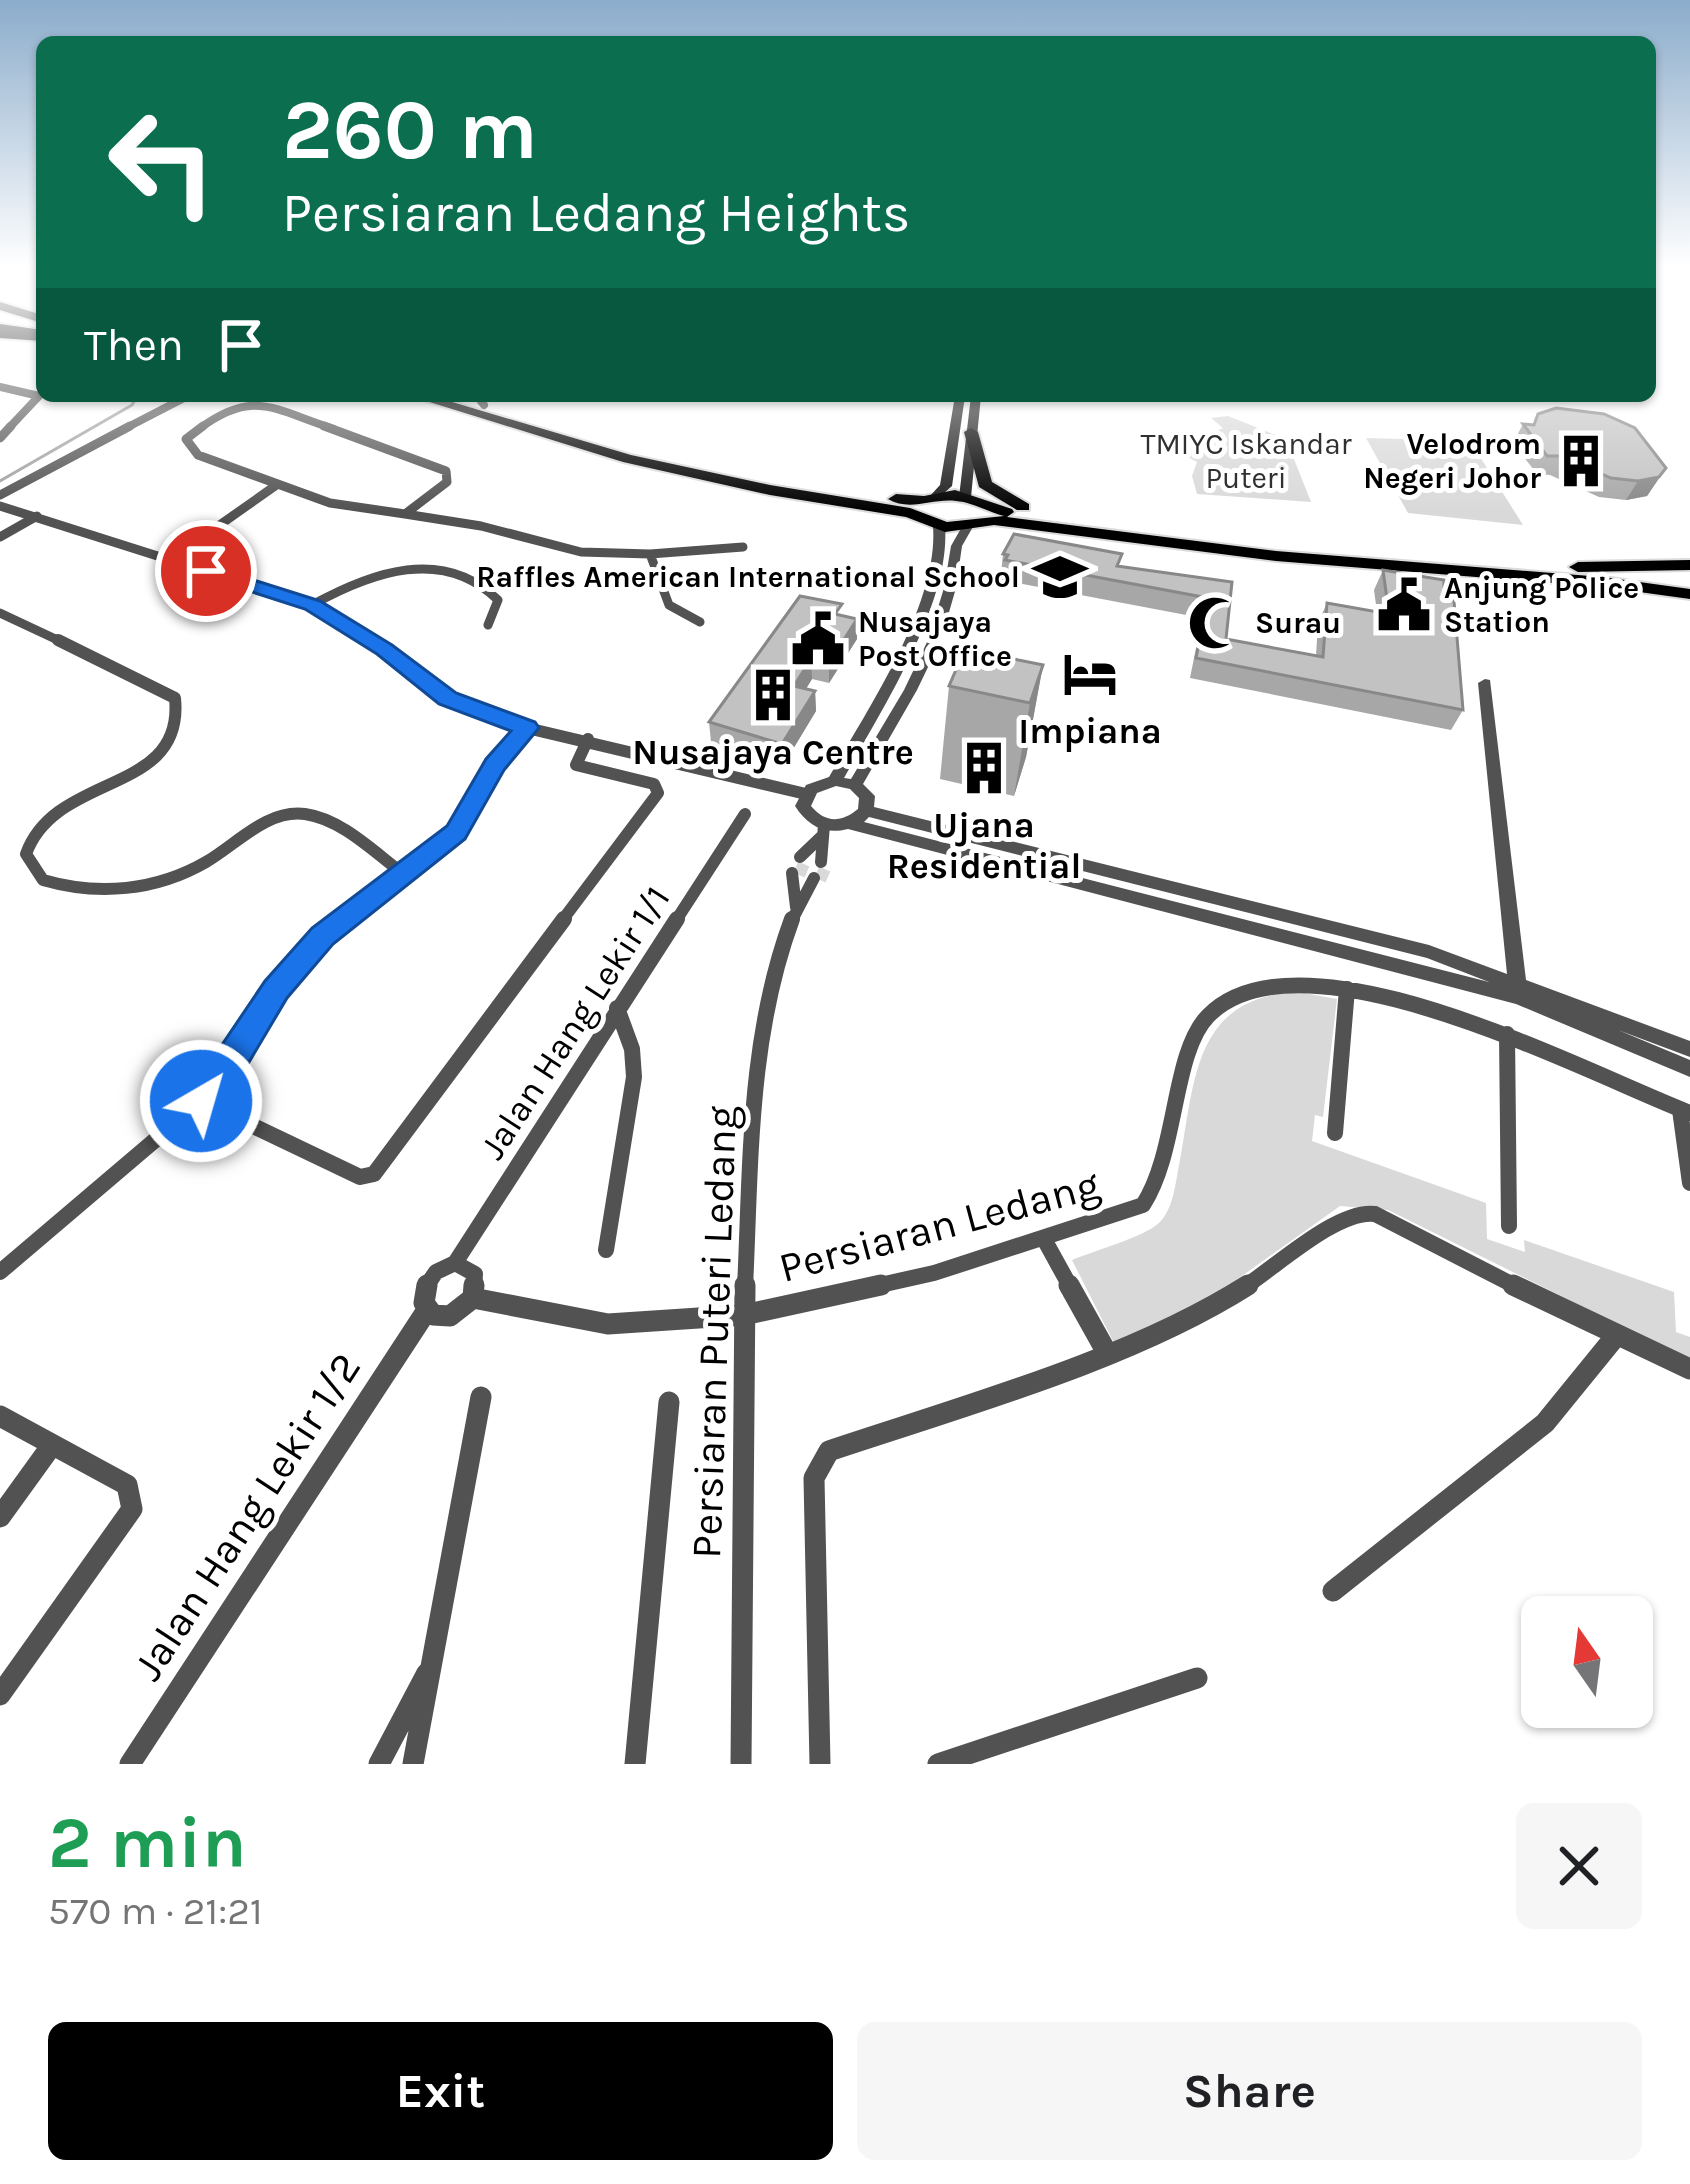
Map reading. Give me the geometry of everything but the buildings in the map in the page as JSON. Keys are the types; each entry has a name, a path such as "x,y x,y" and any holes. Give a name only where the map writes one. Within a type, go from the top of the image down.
{"highway":[{"path":"437,402 628,459 770,490 927,504"},
{"path":"488,402 689,462 973,512 1296,558 1602,576 1690,590"},
{"path":"971,432 978,470 988,488 1011,502 1078,527"},
{"path":"927,504 938,526 973,512"},
{"path":"957,548 975,534 994,529 1078,527"},
{"path":"1602,576 1690,570"}],"main road":[{"path":"927,504 946,486 959,402"},
{"path":"973,512 964,478 975,402"}],"street":[{"path":"0,387 36,395"},
{"path":"0,438 36,399"},
{"path":"0,495 177,402"},
{"path":"404,515 447,482 446,471 391,448 252,404 228,407 187,439 198,455 330,503 404,515 481,526 581,552 650,554 743,547"},
{"path":"170,560 275,486"},
{"path":"0,506 313,605 385,650 448,698 527,728 806,794"},
{"path":"855,785 930,646 950,592 957,548 973,512"},
{"path":"0,537 37,516"},
{"path":"835,781 922,610 941,550 938,526"},
{"path":"650,554 664,601 674,614 700,622"},
{"path":"313,605 382,572 427,568 472,577 489,588 498,600 488,626"},
{"path":"0,613 160,688 175,698 180,713 178,729 154,760 41,822 26,854 43,880 67,889 93,890 157,882 203,863 274,818 304,814 343,832 401,872"},
{"path":"1485,683 1518,989"},
{"path":"0,1271 201,1101 225,1074 276,989 322,936 456,832 494,765 527,728"},
{"path":"201,1101 360,1177 378,1170 658,793 654,784 576,766 588,739"},
{"path":"806,794 818,784 855,785 867,796 859,817"},
{"path":"806,794 806,812 823,830"},
{"name":"Jalan Hang Lekir 1/1","path":"455,1263 745,814"},
{"path":"823,830 859,817 1518,989 1690,1049"},
{"path":"823,830 814,860 823,830"},
{"path":"796,907 806,876 796,907"},
{"name":"Persiaran Puteri Ledang","path":"741,1764 744,1316 758,1034 773,971 796,907"},
{"name":"Persiaran Ledang","path":"472,1298 608,1324 744,1316 934,1273 1143,1205 1156,1189 1189,1061 1209,1016 1240,994 1271,985 1306,982 1347,989 1507,1034 1685,1111"},
{"path":"1335,1133 1347,989"},
{"path":"1518,989 1690,1069"},
{"path":"606,1250 634,1077 632,1049 617,1008"},
{"path":"1507,1034 1509,1226"},
{"path":"1685,1111 1690,1183"},
{"path":"820,1764 814,1478 822,1458 836,1447 1024,1386 1207,1311 1291,1257 1339,1219 1359,1212 1375,1214 1616,1337 1690,1369"},
{"path":"1044,1239 1107,1352"},
{"path":"455,1263 475,1274 472,1298 450,1316 427,1310 425,1285 438,1270 455,1263"},
{"name":"Jalan Hang Lekir 1/2","path":"130,1764 427,1310"},
{"path":"1333,1591 1545,1423 1616,1337"},
{"path":"413,1764 481,1397"},
{"path":"635,1764 669,1402"},
{"path":"0,1416 127,1485 132,1509 0,1694"},
{"path":"0,1517 52,1444"},
{"path":"379,1764 434,1660"},
{"path":"938,1764 1197,1678"}],"green space":[{"name":"TMIYC Iskandar Puteri","path":"1228,416 1286,439 1311,502 1197,494 1192,476 1197,462 1177,451 1223,428 1211,418"},
{"path":"1366,438 1470,441 1523,525 1408,513"},
{"path":"1299,992 1337,999 1323,1117 1315,1115 1312,1141 1486,1203 1487,1239 1525,1252 1524,1240 1674,1292 1676,1332 1690,1337 1690,1360 1388,1210 1340,1206 1218,1293 1114,1343 1072,1260 1142,1233 1163,1218 1174,1191 1195,1078 1217,1028 1236,1010 1263,997"}],"waterway":[{"path":"0,481 134,402"}],"tunnel":[{"path":"799,875 806,859"},
{"path":"820,880 827,864"}],"place":[{"name":"Velodrom Negeri Johor","path":"1581,461"},
{"name":"Raffles American International School","path":"1060,577"},
{"name":"Anjung Police Station","path":"1404,605"},
{"name":"Surau","path":"1215,623"},
{"name":"Nusajaya Post Office","path":"818,639"},
{"name":"Impiana","path":"1090,674"},
{"name":"Nusajaya Centre","path":"773,695"},
{"name":"Ujana Residential","path":"984,768"}],"route":[{"path":"201,1101 225,1074 276,989 322,936 456,832 494,765 527,728 448,698 385,650 313,605 206,571"}]}
